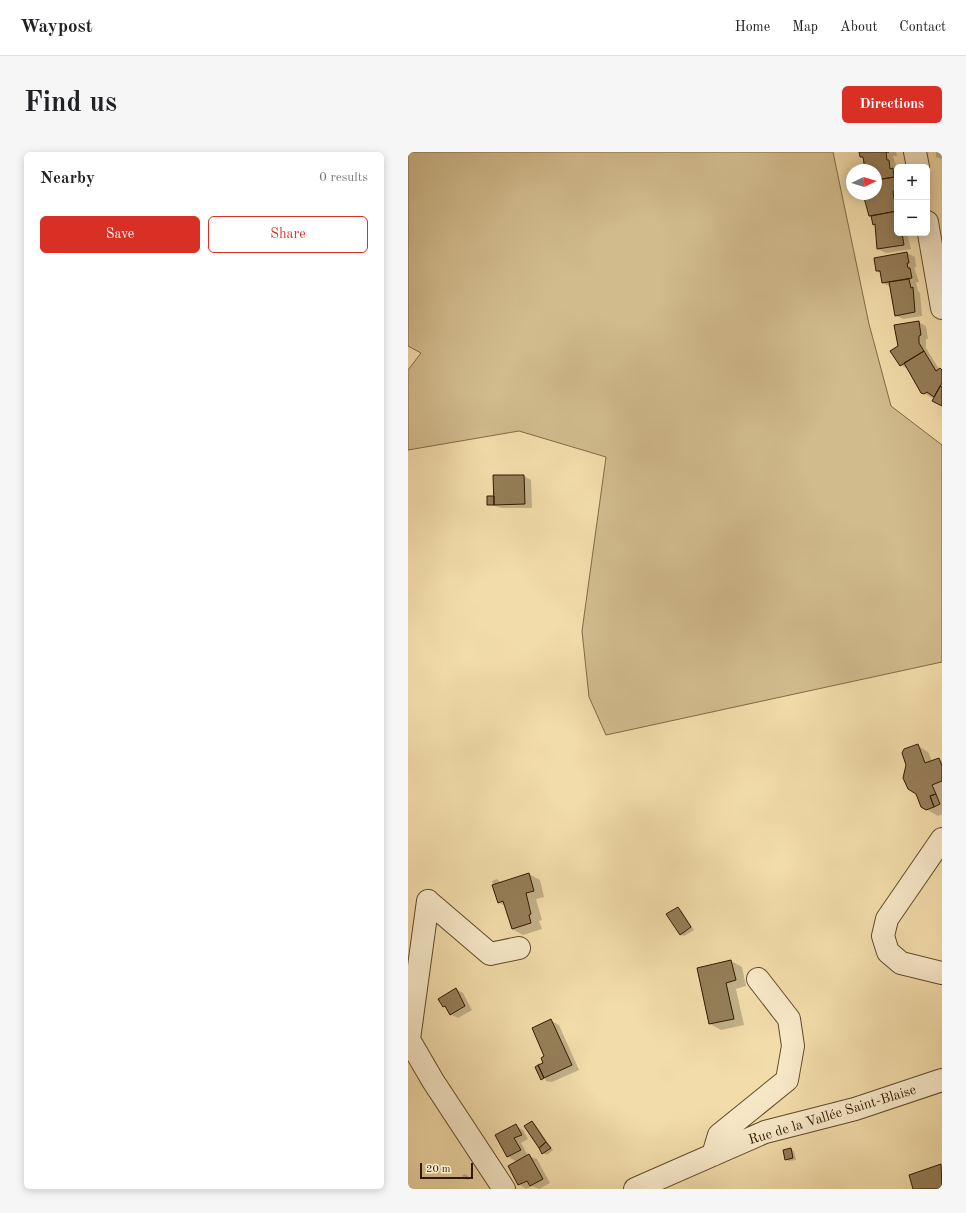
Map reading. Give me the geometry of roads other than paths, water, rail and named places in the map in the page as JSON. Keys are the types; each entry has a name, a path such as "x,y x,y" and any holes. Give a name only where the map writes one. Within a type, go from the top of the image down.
{"street":[{"path":"915,152 917,164"},
{"path":"929,236 942,308"},
{"path":"942,839 887,919 883,936 888,952 901,963 942,973"},
{"path":"504,1189 433,1080 408,1038 428,901 490,954 519,948"},
{"path":"713,1155 719,1135 787,1080 793,1046 789,1020 758,979"},
{"name":"Rue de la Vallée Saint-Blaise","path":"635,1189 765,1132 855,1109 942,1080"}]}
